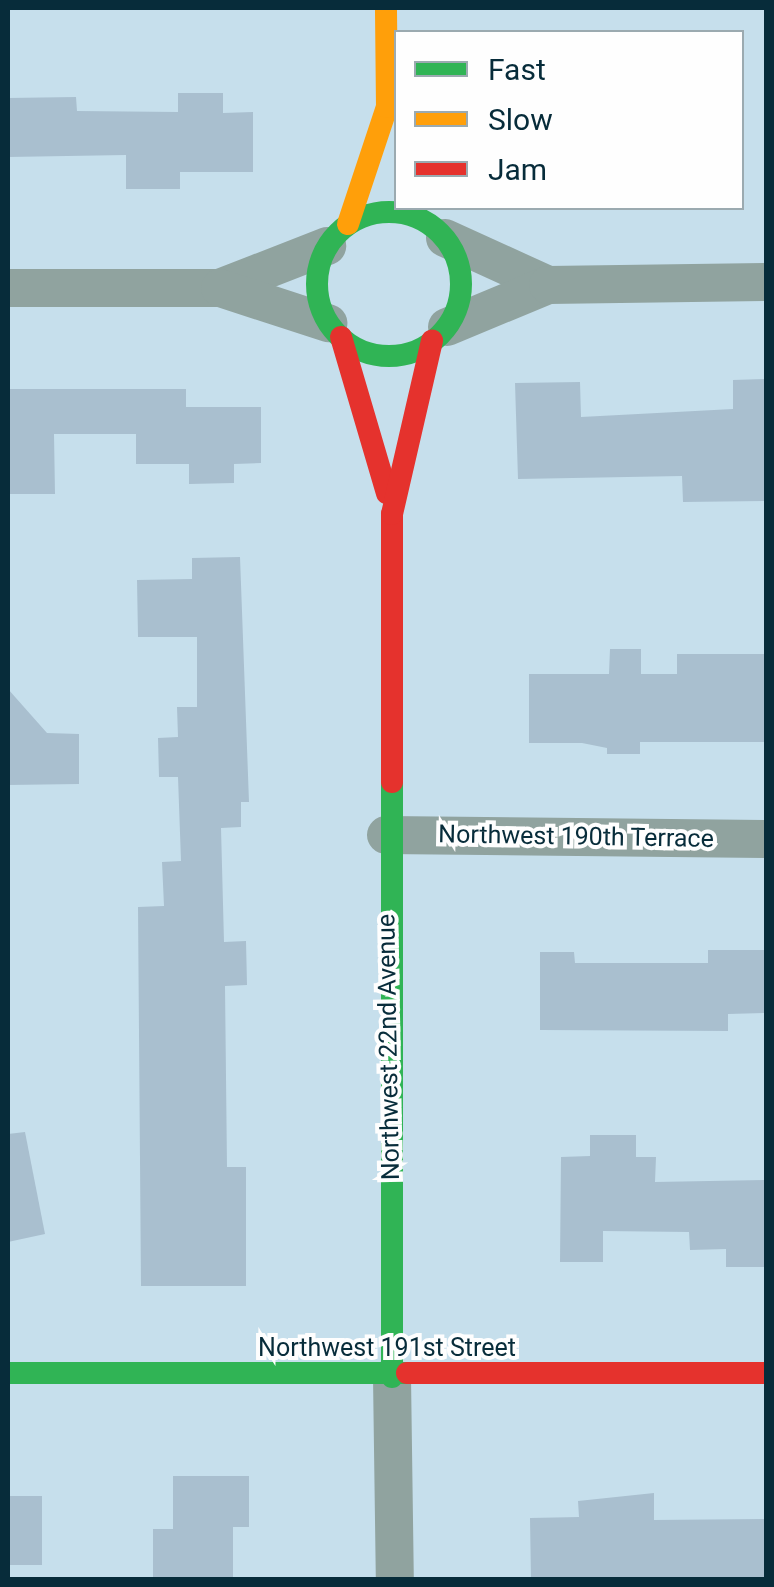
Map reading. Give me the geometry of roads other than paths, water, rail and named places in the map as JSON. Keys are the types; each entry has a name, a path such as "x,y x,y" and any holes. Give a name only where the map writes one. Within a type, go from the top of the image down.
{"street":[{"path":"386,8 387,107 394,130"},
{"path":"335,330 316,282 387,107"},
{"path":"220,288 392,210 435,224 548,285"},
{"path":"435,224 462,288 440,334"},
{"path":"8,288 220,288 335,330 373,355 398,356 548,285 766,282"},
{"name":"Northwest 22nd Avenue","path":"335,330 392,514"},
{"name":"Northwest 22nd Avenue","path":"396,1580 386,836 392,514 440,334"},
{"name":"Northwest 190th Terrace","path":"386,836 766,839"},
{"name":"Northwest 191st Street","path":"8,1374 392,1377 766,1373"}]}
